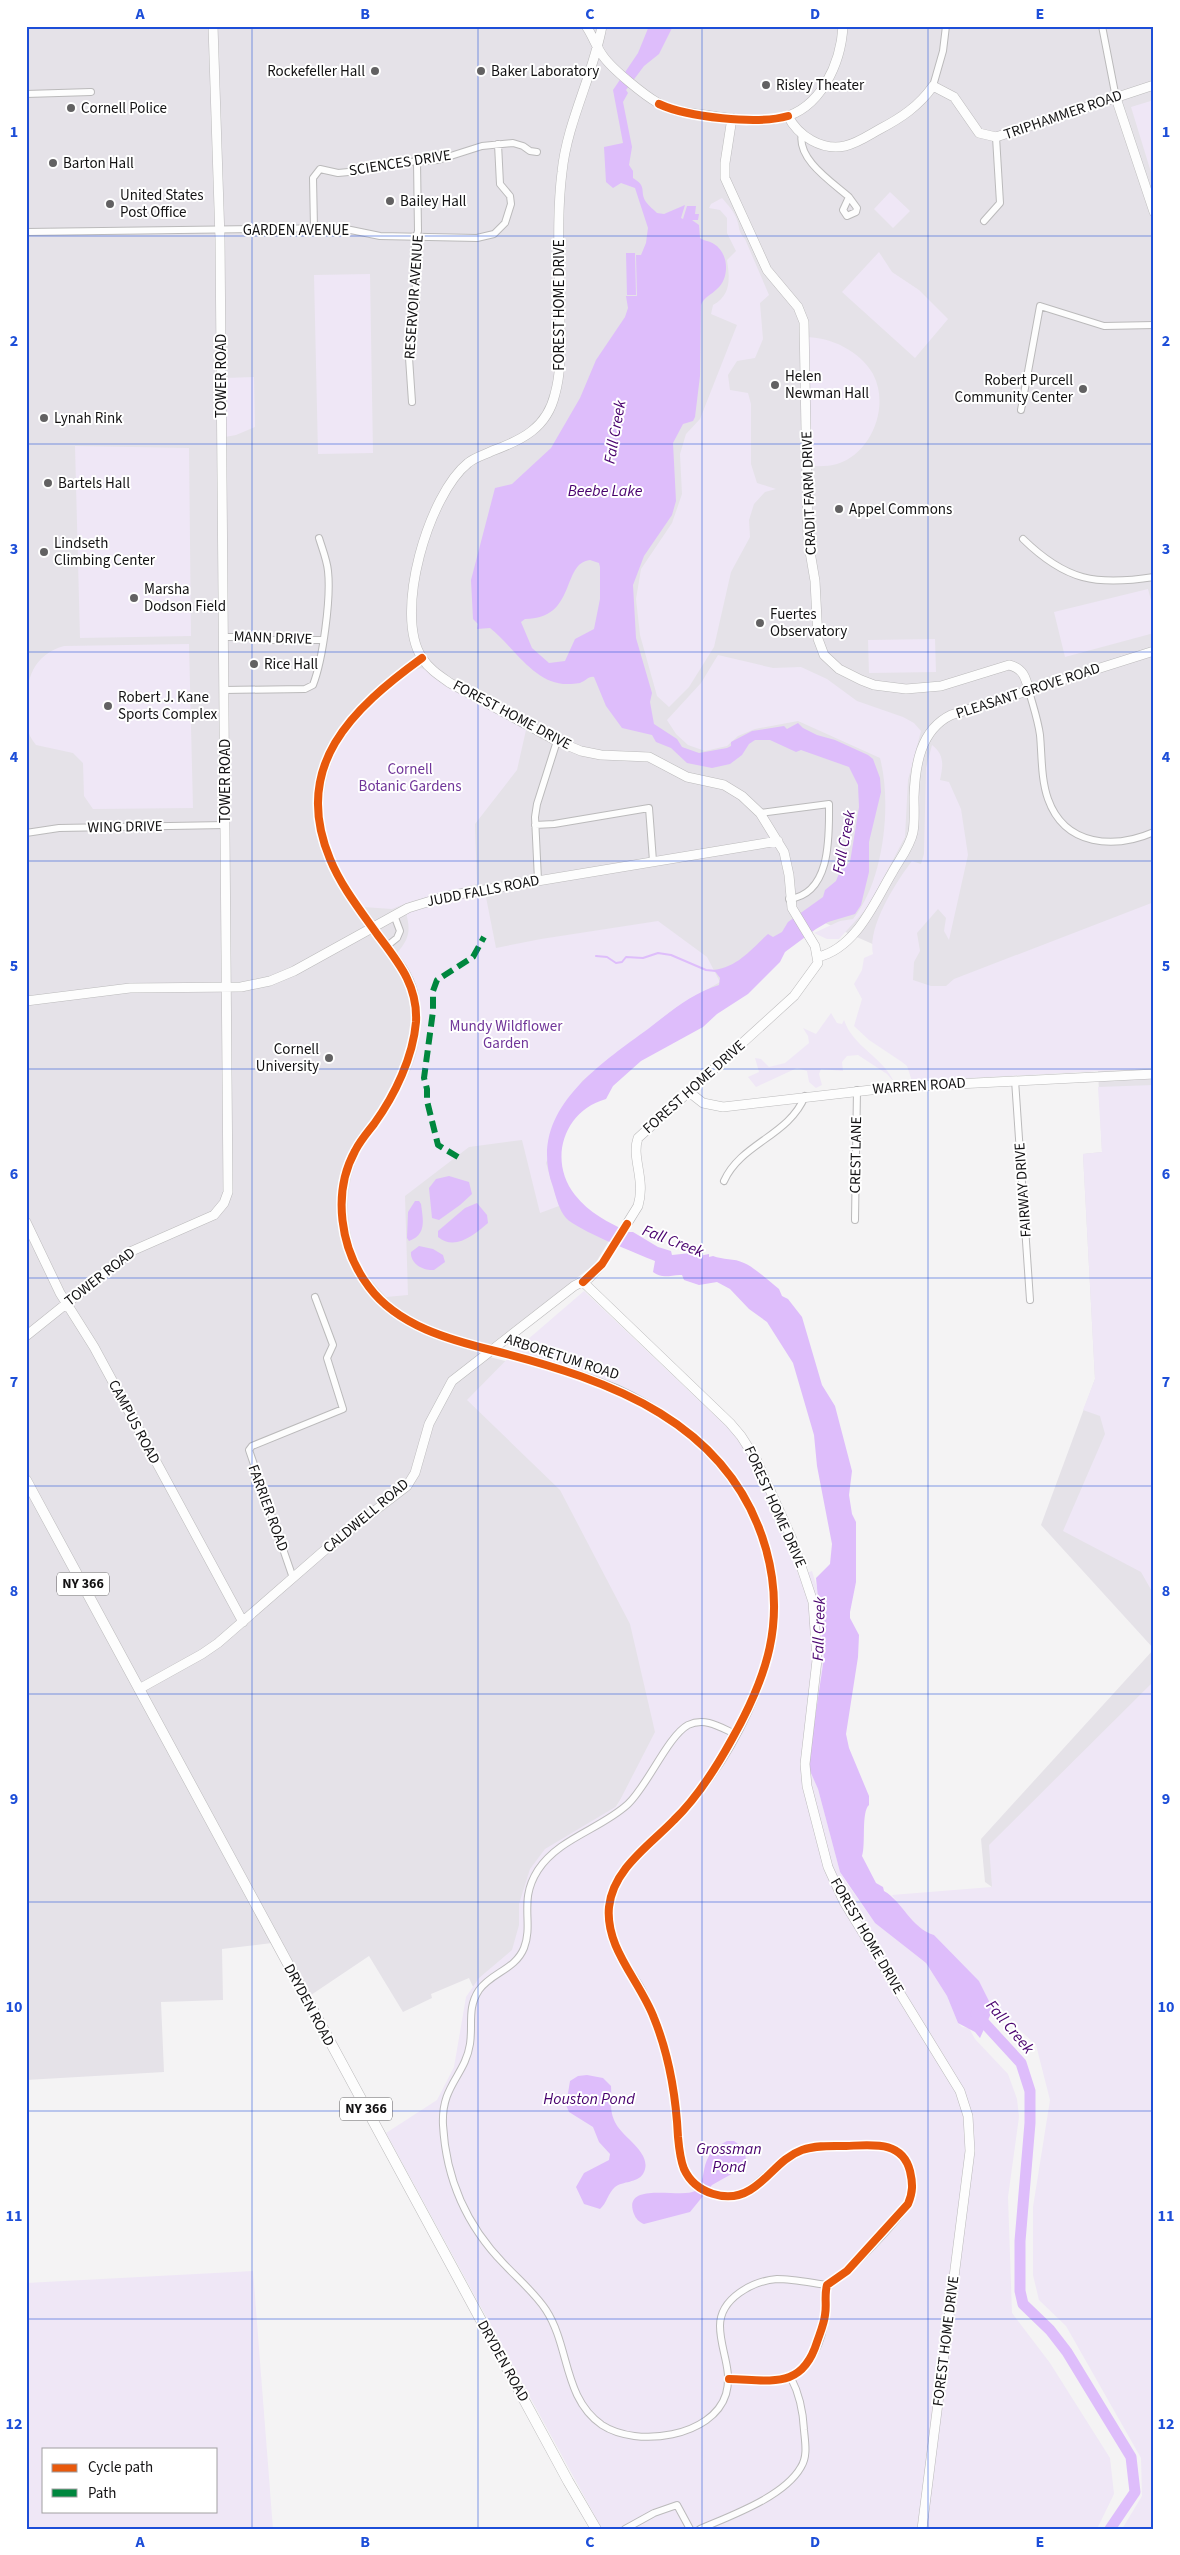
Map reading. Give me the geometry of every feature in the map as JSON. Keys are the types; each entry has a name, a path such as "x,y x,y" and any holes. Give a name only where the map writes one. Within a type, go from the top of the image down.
{"main road":[{"name":"DRYDEN ROAD","path":"26,1480 568,2481 596,2529"}],"street":[{"name":"TOWER ROAD","path":"26,1336 132,1251 208,1219 226,1202 229,1187 220,230 213,26"},
{"path":"586,26 603,56 659,104 675,110 732,118 768,120 788,116 814,97 830,78 840,47 843,26"},
{"name":"FOREST HOME DRIVE","path":"602,26 598,47 562,170 559,211 560,355 555,396 542,422 530,434 468,462 453,479 436,509 420,550 412,600 412,624 422,658 450,683 557,741 581,751 649,757 687,777 728,786 742,796 760,813 778,841 788,864 790,898 795,914 812,940 818,957 812,974 794,996 638,1138 635,1148 642,1181 638,1206 606,1258 583,1282 730,1423 746,1442 757,1462 792,1539 813,1602 817,1660 804,1764 807,1786 828,1868 844,1902 960,2091 968,2116 970,2151 924,2500 922,2529"},
{"path":"788,116 807,138 825,146 849,145 903,116 924,98 933,86 943,51 946,26"},
{"path":"1102,26 1116,98 1154,212"},
{"name":"TRIPHAMMER ROAD","path":"933,86 954,97 979,133 996,137 1154,85"},
{"path":"26,94 91,92"},
{"name":"CRADIT FARM DRIVE","path":"732,118 725,163 725,178 767,270 798,307 804,322 808,540 815,581 818,639 824,655 839,669 861,680 874,685 906,689 942,686 1009,665 1020,669 1025,676 1029,691"},
{"path":"802,133 800,144 804,154 848,197"},
{"path":"984,221 1000,203 996,137"},
{"name":"SCIENCES DRIVE","path":"314,228 313,178 319,170 333,173 353,171 376,164 443,159 480,146 498,144 516,143 530,151 537,152"},
{"name":"GARDEN AVENUE","path":"26,232 314,228 353,229 380,236 490,236 502,227 508,217 511,204 510,196 500,184 498,144"},
{"name":"RESERVOIR AVENUE","path":"412,402 408,343 411,318 416,303 417,162"},
{"path":"1021,410 1040,306 1104,326 1154,325"},
{"name":"MANN DRIVE","path":"224,690 305,689 312,685 327,613 328,570 318,538"},
{"path":"1023,539 1052,565 1088,579 1115,582 1154,577"},
{"name":"MANN DRIVE","path":"223,637 262,637 270,640 322,640"},
{"name":"PLEASANT GROVE ROAD","path":"818,957 833,951 859,927 874,909 908,845 914,827 914,783 925,739 934,726 951,715 1154,651"},
{"path":"366,918 338,876 322,838 317,810 320,777 335,739 353,716 382,689 422,658"},
{"path":"1029,691 1038,724 1041,759 1047,792 1058,817 1078,835 1098,842 1125,842 1154,832"},
{"path":"538,880 535,825 537,804 557,741"},
{"path":"760,813 828,804 829,835 822,869 811,887 799,896 790,898"},
{"path":"535,825 571,822 649,808 653,861"},
{"name":"WING DRIVE","path":"26,833 59,828 225,825"},
{"name":"JUDD FALLS ROAD","path":"26,1001 151,987 256,985 284,976 394,915 447,896 778,841"},
{"path":"387,946 396,938 400,931 394,915"},
{"name":"ARBORETUM ROAD","path":"377,933 406,973 413,988 416,1005 411,1050 380,1115 354,1152 346,1172 342,1200 348,1247 368,1286 386,1305 434,1333 470,1346 576,1373 612,1386 649,1405 694,1437 737,1485 758,1525 766,1547 774,1591 775,1614 772,1642 763,1678 755,1699 702,1788 691,1802 623,1871 612,1891 609,1906 609,1922 614,1944 640,1986 656,2023 672,2083 680,2154 686,2174 695,2184 711,2194 724,2196 748,2191 788,2157 811,2148 880,2145 896,2150 906,2159 910,2171 912,2193 908,2204 847,2271 827,2285"},
{"name":"WARREN ROAD","path":"690,1092 703,1103 717,1107 857,1090 1154,1074"},
{"name":"FAIRWAY DRIVE","path":"1015,1080 1030,1300"},
{"name":"CREST LANE","path":"855,1220 857,1090"},
{"path":"724,1181 736,1161 788,1122 800,1109 806,1096"},
{"name":"CAMPUS ROAD","path":"26,1222 67,1302 243,1622"},
{"name":"CALDWELL ROAD","path":"139,1689 202,1654 243,1622 354,1526 407,1486 416,1473 426,1429 447,1389 459,1375 574,1286 583,1282"},
{"name":"FARRIER ROAD","path":"293,1578 249,1450 252,1446 343,1410 327,1358 332,1345 315,1297"},
{"path":"729,2379 778,2380 791,2378 803,2370 812,2357 825,2319 824,2296 827,2285 785,2279 771,2280 750,2287 731,2300 722,2314 720,2326 729,2379 725,2398 714,2414 700,2423 666,2436 644,2438 612,2431 592,2417 574,2390 560,2337 538,2299 487,2245 464,2209 449,2170 443,2122 448,2091 468,2051 470,2013 475,1998 483,1985 509,1968 521,1954 527,1937 526,1906 529,1890 545,1861 561,1847 608,1819 628,1804 644,1786 683,1729 695,1723 708,1722 735,1734"},
{"path":"700,2529 772,2494 791,2479 802,2467 806,2451 803,2414 798,2392 791,2378"},
{"path":"625,2529 654,2514 678,2505 690,2529"}],"shaded area":[{"name":"Cornell University","path":"26,26 1154,26 1154,1649 1041,1525 1095,1379 1083,1154 1102,1152 1098,1071 912,1081 905,1051 911,961 816,919 562,1120 555,1167 570,1201 613,1234 595,1264 478,1354 602,1386 769,1577 519,1952 475,1991 469,1978 431,1994 432,1998 403,2012 369,1956 311,1995 280,1942 222,1949 223,2000 161,2002 164,2072 26,2080"},
{"path":"1154,1649 1154,1869 992,1887 985,1882 981,1839"}],"green space":[{"path":"1154,100 1154,182 1131,107"},
{"path":"890,192 910,211 893,228 874,209"},
{"path":"722,198 736,217 740,232 745,239 769,295 760,303 763,339 755,358 737,361 728,375 730,390 748,393 751,404 751,464 757,483 776,489 765,492 754,504 749,520 750,537 731,572 714,647 689,687 669,707 657,696 640,635 636,599 641,569 672,523 682,494 680,454 686,434 700,419 737,325 711,314 713,305 723,296 728,286 727,260 736,251 727,233 727,218 720,210 709,208 711,204"},
{"path":"879,252 892,272 919,290 948,319 915,358 842,292"},
{"path":"370,274 373,453 318,454 314,275"},
{"path":"805,337 835,343 853,352 873,374 878,387 878,414 875,427 860,450 849,458 833,465 807,466"},
{"path":"254,377 255,427 236,435 225,437 225,378"},
{"path":"75,446 189,448 191,636 80,638"},
{"path":"1148,589 1154,611 1154,633 1065,657 1054,612"},
{"path":"935,639 936,672 869,673 868,640"},
{"name":"Robert J. Kane Sports Complex","path":"189,644 193,808 93,809 84,796 83,763 73,753 36,745 28,732 26,697 33,670 45,655 64,646"},
{"path":"718,655 773,668 801,667 827,679 857,701 903,717 914,723 921,731 908,780 905,837 868,907 839,939 827,939 814,933 840,921 853,919 864,903 872,884 883,841 885,819 884,777 880,758 798,721 755,729 738,736 727,746 705,751 688,745 676,734 667,720 701,683"},
{"name":"Cornell Botanic Gardens","path":"421,668 429,671 446,685 526,730 517,770 475,824 477,884 412,901 392,909 363,907 342,873 328,839 324,804 326,785 336,751 346,730 361,713 379,698 415,670"},
{"path":"932,745 939,753 942,761 940,780 949,782 961,809 968,855 949,940 944,931 946,918 938,909 917,933 920,951 914,962 913,980 931,986 946,986 954,979 1154,902 1154,1068 912,1081 907,1066 869,1040 854,1026 862,999 854,984 862,970 864,958 873,954 872,943 878,918 905,870 912,861 921,864 924,854 926,768"},
{"name":"Mundy Wildflower Garden","path":"485,892 496,948 658,921 707,957 720,982 677,1007 582,1081 546,1163 559,1206 540,1213 522,1140 469,1147 405,1196 408,1295 386,1297 366,1274 358,1257 350,1228 348,1197 350,1181 360,1153 400,1091 416,1054 420,1024 419,1009 411,980 397,953 404,943 409,930 406,913 439,902"},
{"path":"831,1013 837,1023 842,1024 844,1020 854,1038 883,1066 894,1082 887,1074 858,1055 847,1056 842,1062 843,1071 821,1069 819,1074 822,1085 816,1088 809,1082 807,1071 797,1068 756,1087 748,1077 759,1072 755,1058 761,1059 769,1067 785,1063 809,1043 808,1036 803,1028 816,1034"},
{"path":"1154,1085 1154,1595 1141,1572 1063,1531 1105,1434 1100,1416 1083,1410 1095,1379 1083,1154 1102,1152 1098,1087"},
{"path":"584,1291 730,1430 742,1446 762,1481 799,1576 812,1571 817,1588 824,1658 809,1757 810,1771 818,1789 840,1872 875,1923 926,1963 947,1996 958,2023 962,2027 969,2028 975,2039 1008,2074 1017,2099 1019,2117 1008,2197 1012,2313 1050,2363 1110,2458 1114,2494 1097,2529 602,2529 386,2133 437,2100 454,2067 466,1997 479,1978 512,1950 519,1925 519,1904 530,1869 545,1849 617,1806 655,1732 630,1624 560,1490 467,1400 519,1347"},
{"path":"1154,1681 1154,2529 1122,2529 1142,2496 1141,2458 1066,2326 1039,2300 1033,2275 1033,2207 1050,2100 1036,2045 996,2008 993,2009 979,1981 934,1935 921,1928 910,1918 892,1895 992,1887 989,1845"},
{"path":"253,2271 273,2529 26,2529 26,2283"}],"water":[{"name":"Beebe Lake","path":"649,26 673,26 659,54 644,66 626,90 628,93 623,102 632,147 629,165 633,171 633,178 642,187 646,202 657,213 664,214 685,205 681,218 683,219 687,206 696,206 695,214 699,214 698,220 692,220 699,225 700,238 719,248 723,253 726,266 726,272 721,284 701,305 700,376 695,417 693,421 683,424 673,443 676,501 672,515 644,556 633,585 636,638 652,693 650,702 654,724 677,739 682,747 699,753 727,748 731,746 731,742 752,731 784,726 787,729 798,723 803,728 817,735 835,740 873,759 880,778 881,792 869,842 869,872 861,905 855,914 828,922 816,929 785,952 780,962 748,994 717,1014 703,1027 641,1061 613,1086 606,1099 591,1105 579,1114 570,1126 564,1139 562,1167 567,1182 580,1201 613,1225 628,1232 633,1232 658,1247 671,1251 672,1255 691,1253 694,1257 709,1254 709,1257 713,1256 740,1261 757,1271 779,1289 782,1296 788,1299 802,1317 822,1385 835,1406 852,1471 849,1495 852,1514 856,1522 856,1582 850,1618 859,1635 858,1657 846,1734 849,1748 869,1796 869,1805 864,1821 862,1856 876,1883 883,1887 884,1891 896,1901 919,1927 934,1935 979,1981 993,2009 980,2038 975,2032 958,2023 947,1996 926,1963 875,1923 840,1872 818,1789 810,1771 809,1757 824,1658 816,1578 830,1564 832,1544 817,1466 814,1435 793,1363 767,1322 749,1309 730,1289 717,1282 699,1285 684,1280 682,1275 660,1276 653,1272 655,1261 572,1223 561,1211 547,1161 549,1136 557,1115 571,1094 588,1076 607,1059 682,1004 709,988 719,985 720,978 714,970 737,961 768,934 773,937 782,932 788,922 823,897 825,890 836,881 840,871 850,862 859,807 858,785 849,767 801,750 796,752 770,740 755,740 749,744 742,755 730,764 712,768 687,763 671,748 656,742 652,735 622,728 606,706 594,677 576,684 563,684 552,681 532,669 490,628 477,629 478,624 473,619 471,580 495,488 512,484 551,448 580,398 596,360 625,317 628,308 626,296 637,296 636,255 641,255 646,243 648,228 635,188 621,183 613,188 606,182 604,147 623,143 613,90 638,53","holes":["590,560 599,563 600,599 594,629 575,639 565,661 549,663 532,648 521,622 525,619 542,617 553,610 561,601 575,570 581,563"]},
{"path":"626,253 635,253 636,295 627,295"},
{"path":"449,1176 469,1182 472,1194 439,1220 432,1218 429,1188 436,1179"},
{"path":"415,1201 419,1201 421,1204 422,1226 419,1235 409,1241 407,1238 408,1212"},
{"path":"477,1203 487,1215 488,1223 471,1236 458,1242 444,1241 438,1237 438,1231 465,1208"},
{"path":"419,1246 433,1249 443,1255 445,1262 434,1270 418,1266 411,1256 411,1252"},
{"name":"Houston Pond","path":"587,2075 603,2078 611,2086 612,2116 618,2127 636,2146 645,2159 643,2174 634,2180 615,2187 600,2209 584,2204 576,2187 584,2173 609,2160 610,2154 599,2142 593,2127 569,2112 566,2105 570,2081 578,2076"},
{"name":"Grossman Pond","path":"727,2141 734,2141 743,2149 746,2159 744,2167 712,2185 690,2212 644,2224 637,2219 632,2204 636,2197 644,2194 688,2193 695,2191 702,2181 707,2161 711,2154 717,2147"}],"waterway":[{"path":"596,956 607,957 616,963 622,962 626,957 643,958 658,953 671,955 706,970 716,971"},
{"name":"Fall Creek","path":"976,2014 1021,2063 1030,2091 1030,2123 1020,2241 1020,2291 1023,2304 1050,2330 1067,2352 1131,2457 1135,2492 1110,2529"}],"marked path":[{"path":"458,1157 438,1145 427,1101 427,1089 424,1078 433,1011 433,991 437,980 473,957 484,937"}],"cycle path":[{"path":"659,104 687,113 741,120 775,119 788,116"},
{"path":"422,658 396,677 352,719 335,743 324,768 318,796 320,826 334,869 351,898 399,964 410,985 416,1009 414,1035 402,1075 382,1113 357,1147 348,1167 343,1185 342,1220 351,1256 369,1287 381,1300 395,1312 426,1330 460,1342 581,1376 622,1393 660,1413 695,1438 725,1469 749,1505 766,1549 772,1575 773,1624 770,1648 763,1671 744,1716 706,1782 683,1811 634,1859 617,1881 609,1907 609,1922 612,1936 625,1964 648,2004 659,2032 668,2061 676,2106 682,2161 684,2169 696,2184 712,2194 722,2196 741,2194 757,2185 787,2158 807,2148 824,2146 885,2146 900,2154 906,2161 911,2176 912,2192 908,2204 847,2271 827,2285 826,2311 823,2325 811,2357 803,2368 794,2375 783,2379 729,2379"},
{"path":"583,1282 602,1264 627,1224"}],"place":[{"name":"Rockefeller Hall","path":"375,71"},
{"name":"Baker Laboratory","path":"481,71"},
{"name":"Risley Theater","path":"766,85"},
{"name":"Cornell Police","path":"71,108"},
{"name":"Barton Hall","path":"53,163"},
{"name":"Bailey Hall","path":"390,201"},
{"name":"United States Post Office","path":"110,204"},
{"name":"Helen Newman Hall","path":"775,385"},
{"name":"Robert Purcell Community Center","path":"1083,389"},
{"name":"Lynah Rink","path":"44,418"},
{"name":"Bartels Hall","path":"48,483"},
{"name":"Appel Commons","path":"839,509"},
{"name":"Lindseth Climbing Center","path":"44,552"},
{"name":"Marsha Dodson Field","path":"134,598"},
{"name":"Fuertes Observatory","path":"760,623"},
{"name":"Rice Hall","path":"254,664"},
{"name":"Robert J. Kane Sports Complex","path":"108,706"},
{"name":"Cornell University","path":"329,1058"}]}
